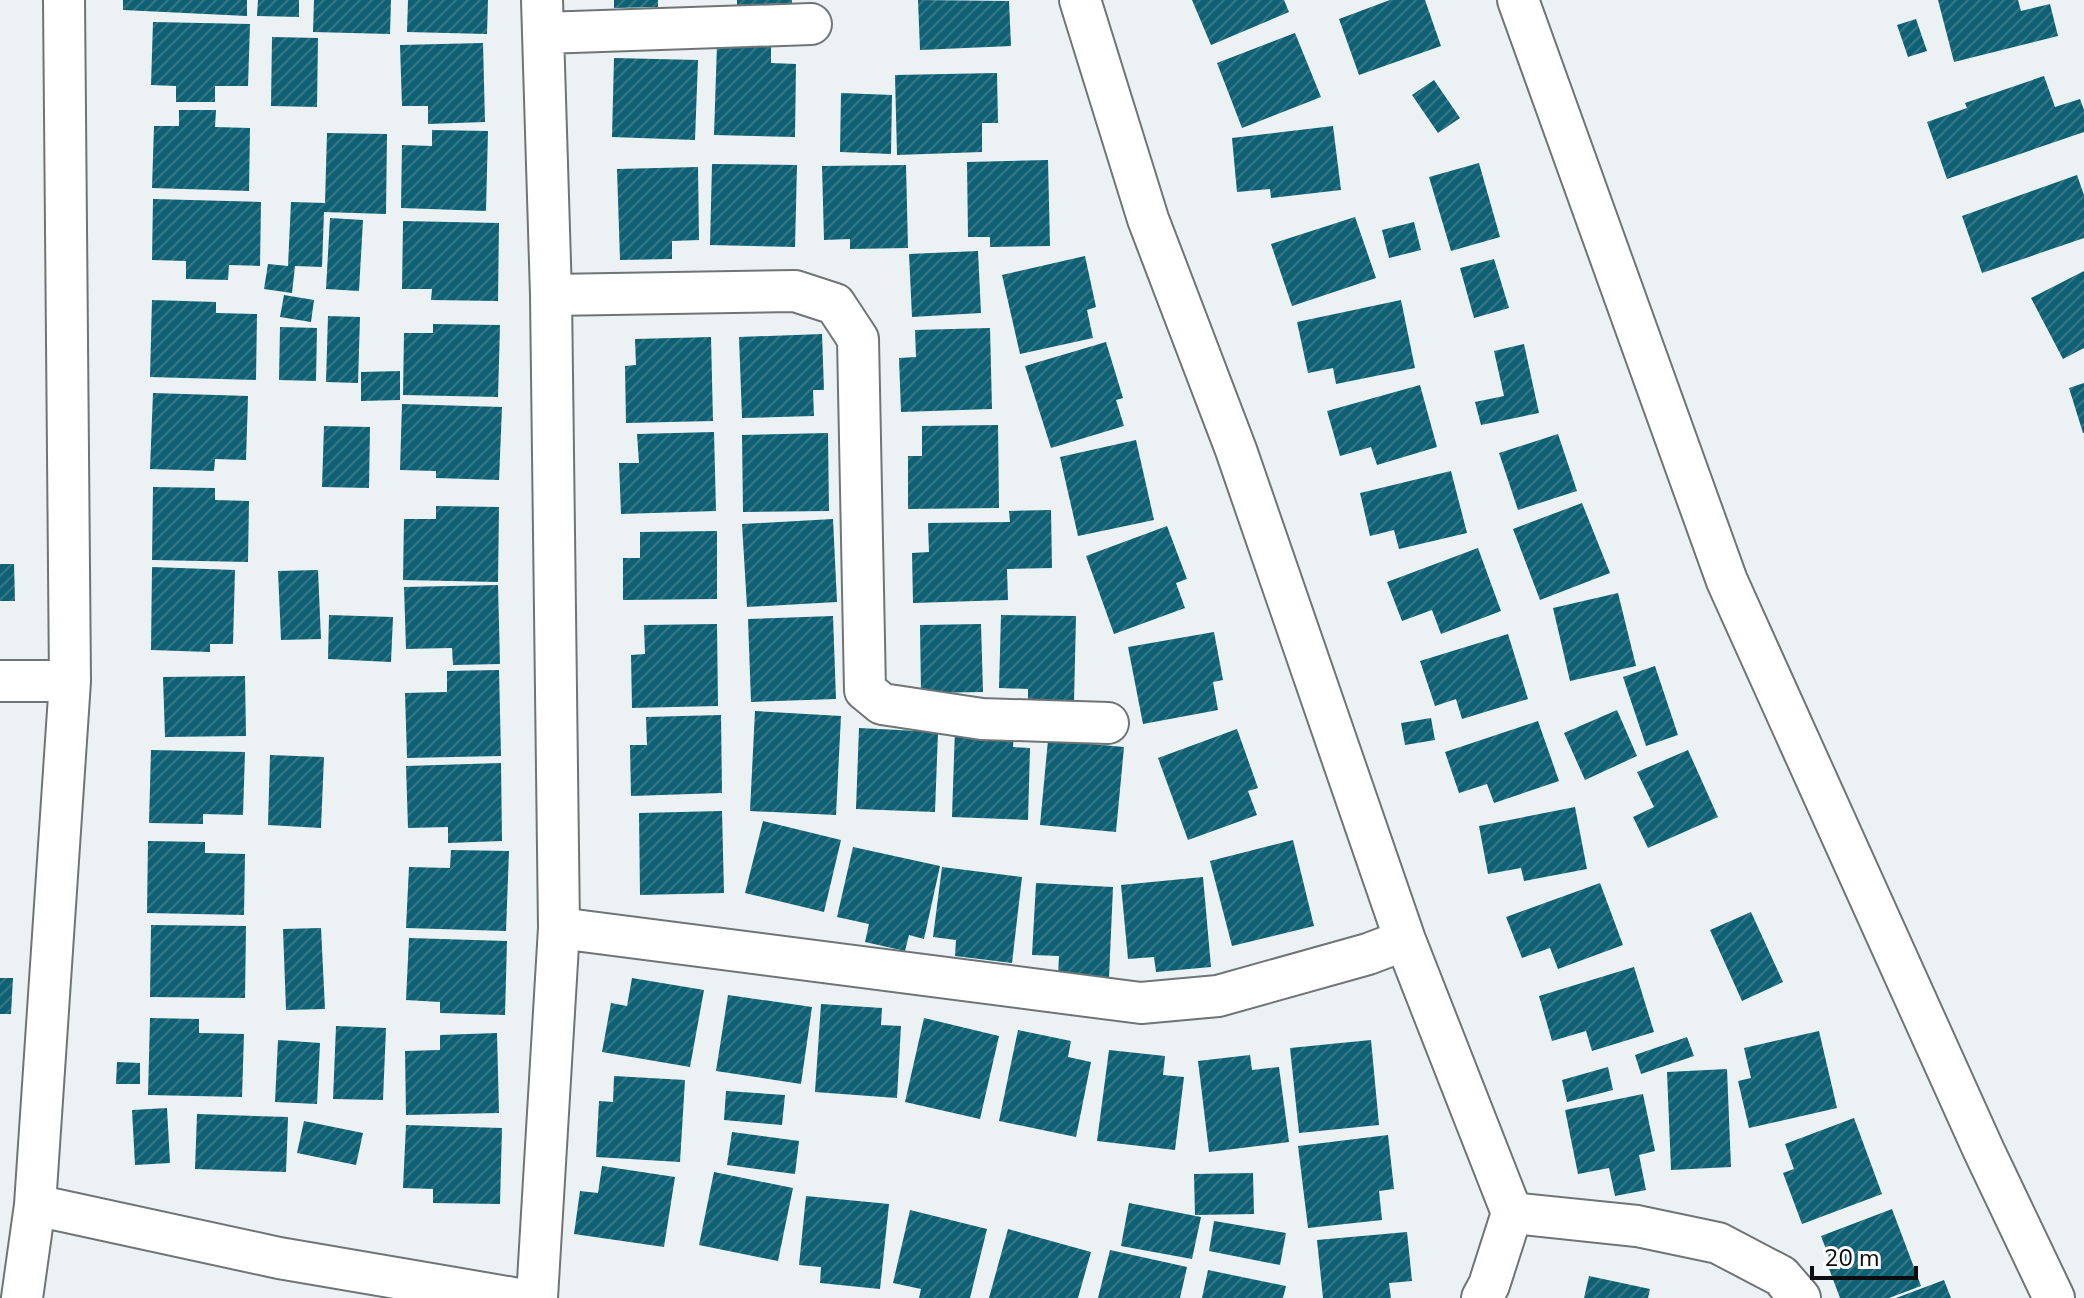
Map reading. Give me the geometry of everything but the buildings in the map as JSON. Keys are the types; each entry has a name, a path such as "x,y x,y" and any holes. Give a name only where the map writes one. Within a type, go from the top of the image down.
{"street":[{"path":"22,1298 35,1205 70,681 64,0"},
{"path":"1080,0 1148,219 1236,450 1405,940 1512,1213 1482,1298"},
{"path":"1518,0 1727,581 1984,1151 2054,1298"},
{"path":"537,1298 559,928 551,295 543,17 811,24"},
{"path":"551,295 795,291 835,304 858,339 865,690 882,704 982,719 1108,723"},
{"path":"0,681 70,681"},
{"path":"559,928 1141,1003 1218,996 1368,954 1405,940"},
{"path":"35,1205 279,1258 513,1298"},
{"path":"1512,1213 1637,1226 1718,1243 1781,1276 1800,1298"}]}
